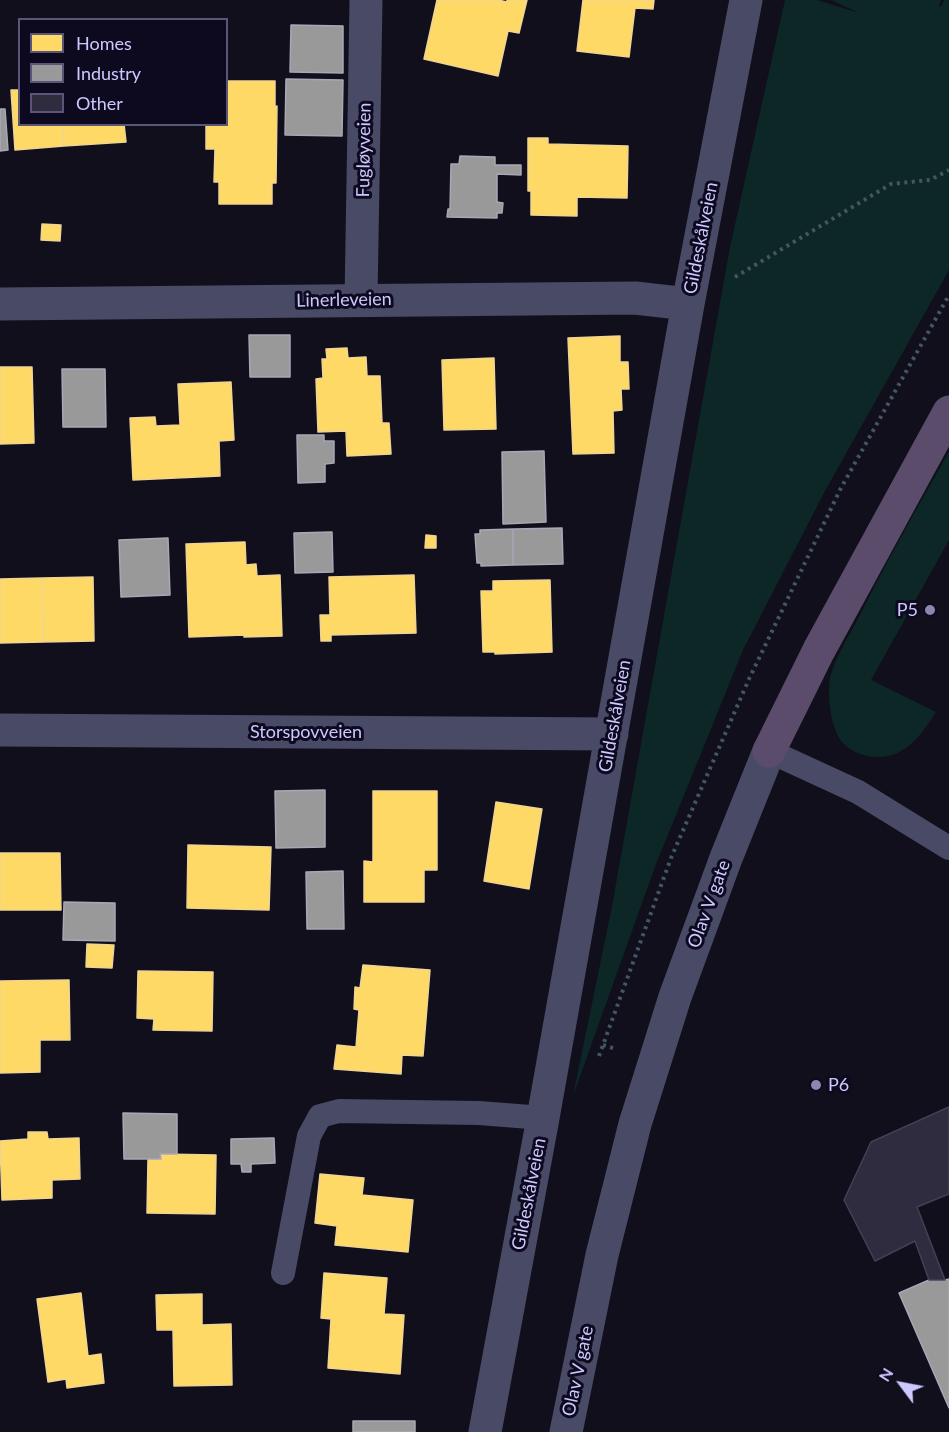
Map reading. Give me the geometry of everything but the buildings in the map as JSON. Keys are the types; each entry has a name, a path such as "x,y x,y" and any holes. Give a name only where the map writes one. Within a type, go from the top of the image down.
{"highway":[{"name":"Olav V gate","path":"769,751 819,650 949,412"}],"street":[{"name":"Fugløyveien","path":"361,300 366,0"},
{"name":"Gildeskålveien","path":"485,1432 688,304 746,0"},
{"name":"Linerleveien","path":"0,304 635,298 688,304"},
{"name":"Storspovveien","path":"0,730 612,734"},
{"name":"Olav V gate","path":"566,1432 602,1255 635,1124 675,997 726,858 769,751"}],"lane":[{"path":"769,751 858,792 949,848"},
{"path":"283,1273 309,1136 320,1116 339,1111 479,1113 543,1118"}],"path":[{"path":"688,304 891,184 930,180 949,170"}],"green space":[{"path":"785,0 817,0 859,13 831,0 941,0 939,6 941,7 944,0 949,0 949,270 825,491 743,650 656,864 573,1096 612,906 730,247"},
{"path":"949,452 949,540 871,680 936,712 918,736 902,751 885,756 865,755 847,746 836,731 830,704 829,686 832,671 914,513"}],"place":[{"name":"P5","path":"930,610"},
{"name":"P6","path":"816,1085"}]}
